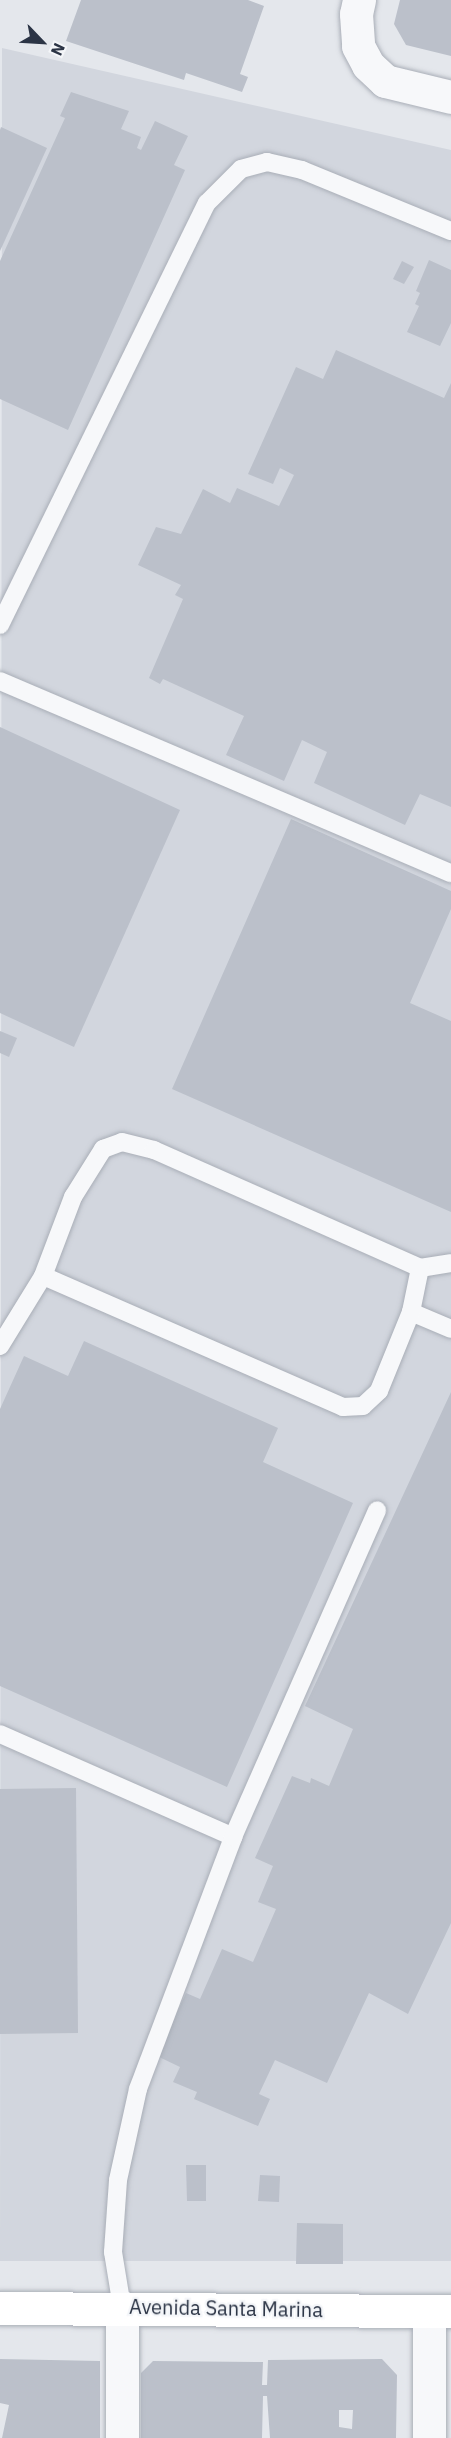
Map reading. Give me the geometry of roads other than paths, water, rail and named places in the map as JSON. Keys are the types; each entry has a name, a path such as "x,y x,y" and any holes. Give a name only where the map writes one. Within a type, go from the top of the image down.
{"street":[{"path":"359,0 356,14 358,46 368,65 385,81 451,98"},
{"path":"122,2307 122,2438"},
{"name":"Avenida Santa Marina","path":"0,2308 122,2307 440,2311"},
{"path":"429,2438 440,2311"}],"lane":[{"path":"0,625 207,203 241,169 267,162 302,170 451,231"},
{"path":"0,681 451,873"},
{"path":"0,1346 43,1276 73,1197 103,1149 122,1142 154,1150 420,1268 451,1263"},
{"path":"43,1276 343,1407 363,1407 379,1391 411,1312 420,1268"},
{"path":"411,1312 451,1329"},
{"path":"122,2307 113,2252 118,2180 138,2089 233,1838 377,1510"},
{"path":"0,1734 233,1838"}]}
